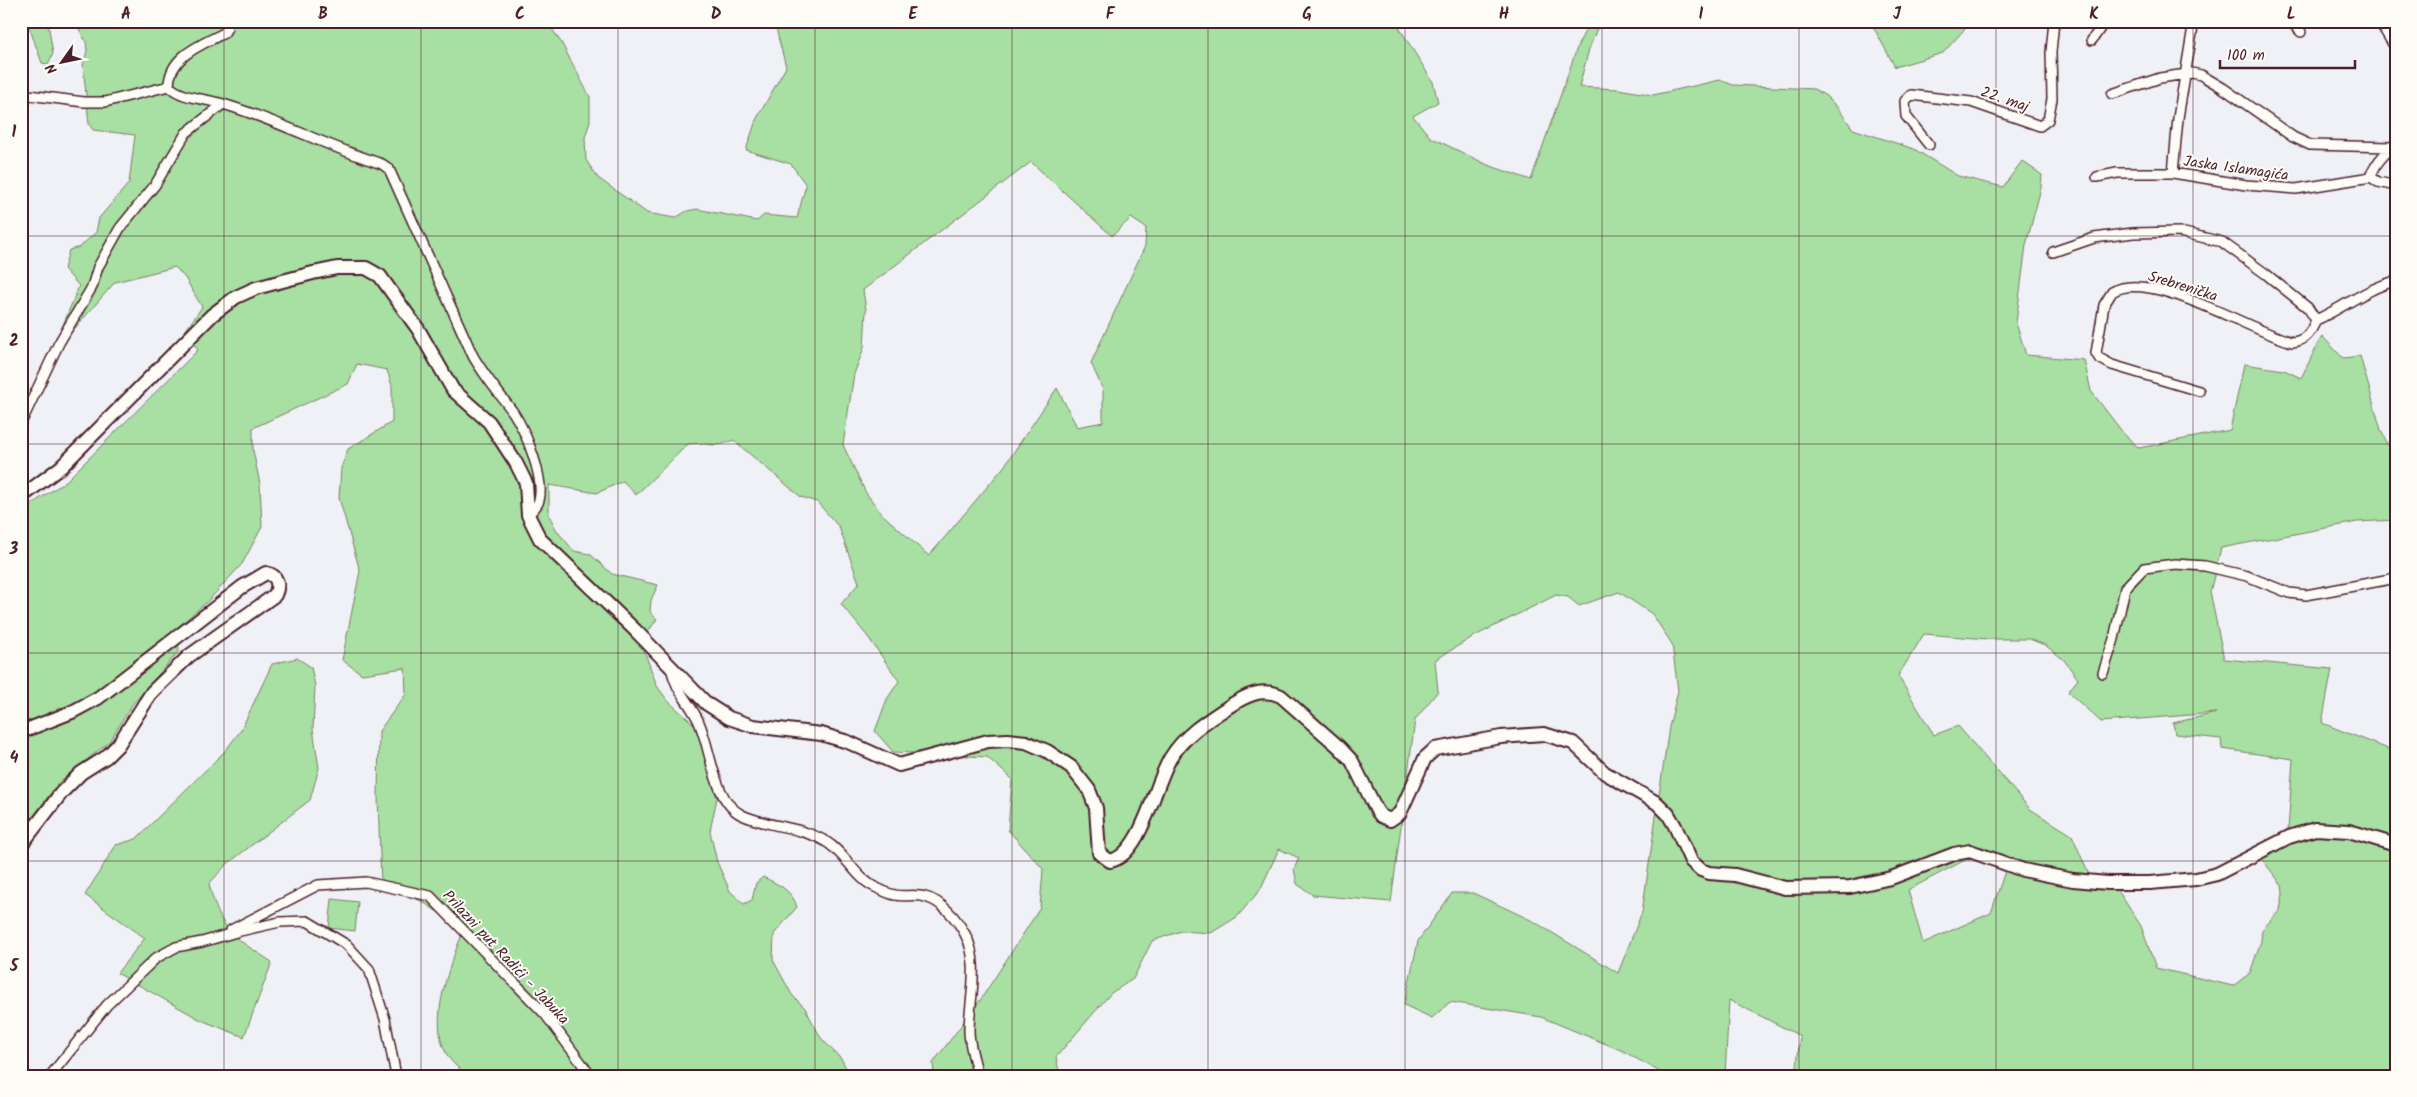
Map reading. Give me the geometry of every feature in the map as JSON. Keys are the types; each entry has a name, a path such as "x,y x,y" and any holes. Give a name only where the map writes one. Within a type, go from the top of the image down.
{"main road":[{"path":"21,496 61,467 212,315 236,297 256,288 313,273 337,268 366,268 380,276 393,291 418,329 453,390 489,422 501,437 526,483 528,515 547,547 636,630 707,704 729,718 753,726 821,734 848,742 894,764 907,763 988,741 1008,740 1026,742 1047,751 1071,767 1089,790 1096,808 1099,853 1110,861 1122,856 1133,841 1153,801 1162,774 1181,743 1191,732 1224,710 1246,696 1259,692 1273,692 1281,696 1340,747 1352,762 1377,811 1390,820 1400,814 1425,758 1435,749 1502,737 1544,734 1573,743 1604,773 1657,803 1675,826 1691,861 1701,870 1709,873 1735,875 1785,888 1850,887 1891,878 1954,854 1970,852 2023,870 2073,880 2150,883 2196,879 2216,874 2289,837 2315,829 2348,830 2396,845"},
{"path":"21,732 72,712 98,698 242,587 266,573 272,574 276,579 278,588 275,594 189,656 152,692 118,745 106,757 81,773 62,792 21,845"}],"street":[{"path":"228,21 228,28 224,33 179,59 169,77 169,86 176,92 223,104 329,146 382,164 389,169 473,356 484,376 514,414 526,437 539,481 538,502 528,515"},
{"name":"22. maj","path":"1929,144 1920,137 1906,116 1905,102 1911,95 1971,102 2040,126 2048,120 2052,99 2051,52 2054,21"},
{"path":"2092,40 2105,21"},
{"path":"2173,173 2178,118 2194,21"},
{"path":"2290,21 2301,32"},
{"path":"2380,21 2396,49"},
{"path":"2112,94 2141,83 2186,73 2202,75 2293,137 2310,145 2394,146"},
{"path":"21,94 84,102 105,102 169,86"},
{"path":"21,423 59,343 92,288 98,267 120,228 155,184 186,133 223,104"},
{"path":"2394,146 2373,170 2371,177 2378,182 2396,186"},
{"name":"Jaska Islamagića","path":"2097,177 2117,173 2173,173 2246,186 2296,189 2371,177"},
{"path":"2053,252 2094,238 2133,233 2180,232 2222,242 2273,279 2308,308 2316,320"},
{"name":"Srebrenička","path":"2199,391 2112,365 2099,358 2096,353 2104,305 2112,292 2131,285 2152,288 2195,301 2292,342 2306,337 2316,320 2341,308 2370,290 2396,281"},
{"path":"2103,673 2114,639 2125,588 2144,568 2175,564 2205,566 2247,576 2289,593 2306,595 2396,578"},
{"path":"670,666 680,693 698,719 720,789 728,804 741,814 800,831 825,841 841,854 864,881 874,887 893,895 925,896 938,902 965,934 972,950 969,1033 978,1076"},
{"name":"Prilazni put Radići - Jabuka","path":"217,938 318,885 366,882 430,896 545,1014 591,1076"},
{"path":"50,1076 108,1005 156,958 176,947 280,922 307,921 347,945 369,969 385,1018 396,1076"}],"green space":[{"path":"27,21 50,21 48,23 53,54 48,64 42,63"},
{"path":"75,21 547,21 562,44 590,97 590,121 585,138 586,160 598,178 647,213 675,218 687,211 697,209 757,221 764,215 797,218 806,185 791,164 746,150 756,120 786,67 774,21 1395,21 1433,82 1438,102 1413,116 1430,137 1488,165 1531,180 1578,45 1590,21 1600,21 1589,49 1579,87 1618,89 1653,95 1720,80 1733,85 1814,89 1826,96 1837,107 1853,129 1914,149 1958,176 2003,187 2022,161 2042,175 2041,188 2026,245 2016,323 2026,355 2084,360 2091,391 2124,434 2139,448 2230,430 2244,364 2284,370 2301,378 2322,336 2343,358 2360,356 2381,430 2396,463 2396,520 2357,522 2221,548 2210,592 2224,659 2332,669 2322,723 2396,752 2396,1076 1796,1076 1800,1036 1729,1000 1725,1076 1667,1076 1623,1051 1541,1017 1450,1002 1432,1018 1404,1005 1418,941 1452,893 1473,893 1533,921 1618,973 1642,912 1669,727 1678,691 1672,644 1652,614 1619,592 1579,606 1568,597 1556,595 1471,638 1435,660 1438,691 1415,720 1391,902 1313,895 1297,884 1294,869 1299,858 1279,849 1260,890 1237,917 1211,933 1181,931 1152,941 1133,979 1111,993 1056,1057 1060,1076 934,1076 933,1063 981,999 1040,908 1043,869 1008,830 1012,779 987,757 893,752 875,731 887,699 899,681 868,637 841,604 859,583 839,527 817,502 801,497 733,440 715,445 688,444 636,495 623,481 597,493 549,485 549,515 557,531 574,551 590,554 612,574 658,585 651,600 650,612 657,619 641,642 657,686 668,701 697,727 717,798 710,831 717,862 730,891 744,904 752,900 756,883 763,877 779,885 792,896 797,907 774,934 773,960 792,995 805,1008 821,1038 842,1060 850,1076 469,1076 454,1064 445,1050 440,1034 439,1016 446,979 464,929 421,901 381,885 378,798 379,731 406,694 405,668 362,674 342,660 360,571 339,498 341,468 348,449 392,422 392,386 387,370 357,364 348,384 253,428 253,450 260,484 262,527 242,564 209,600 178,627 179,651 132,705 109,742 58,783 21,833 21,511 65,482 198,350 185,331 202,307 185,278 175,267 115,282 70,334 63,325 79,286 64,269 69,250 80,247 96,232 99,218 129,183 135,135 93,130 89,124 83,65 87,51 86,42","holes":["1031,162 1112,236 1131,218 1146,228 1145,246 1091,363 1103,390 1103,422 1077,427 1057,388 1003,468 929,556 882,514 866,493 843,445 854,374 864,348 866,310 863,290","1924,634 1988,639 2029,639 2045,645 2064,660 2078,679 2068,692 2101,722 2216,713 2173,723 2175,734 2221,739 2222,749 2293,759 2288,830 2309,824 2332,824 2260,857 2282,885 2283,894 2280,910 2262,930 2261,941 2250,973 2233,986 2156,968 2141,926 2117,889 2023,877 2005,871 1991,913 1923,943 1908,890 1967,859 1980,846 2029,865 2089,875 2072,835 2030,809 1958,726 1934,735 1898,676"]},
{"path":"1870,21 1972,21 1943,53 1895,67"},
{"path":"297,658 311,667 315,686 313,729 319,768 310,800 226,865 209,884 218,913 230,931 247,946 272,962 244,1037 201,1020 117,973 145,938 85,895 116,845 136,839 225,751 241,730 272,664"},
{"path":"332,899 358,902 355,931 329,928"}]}
